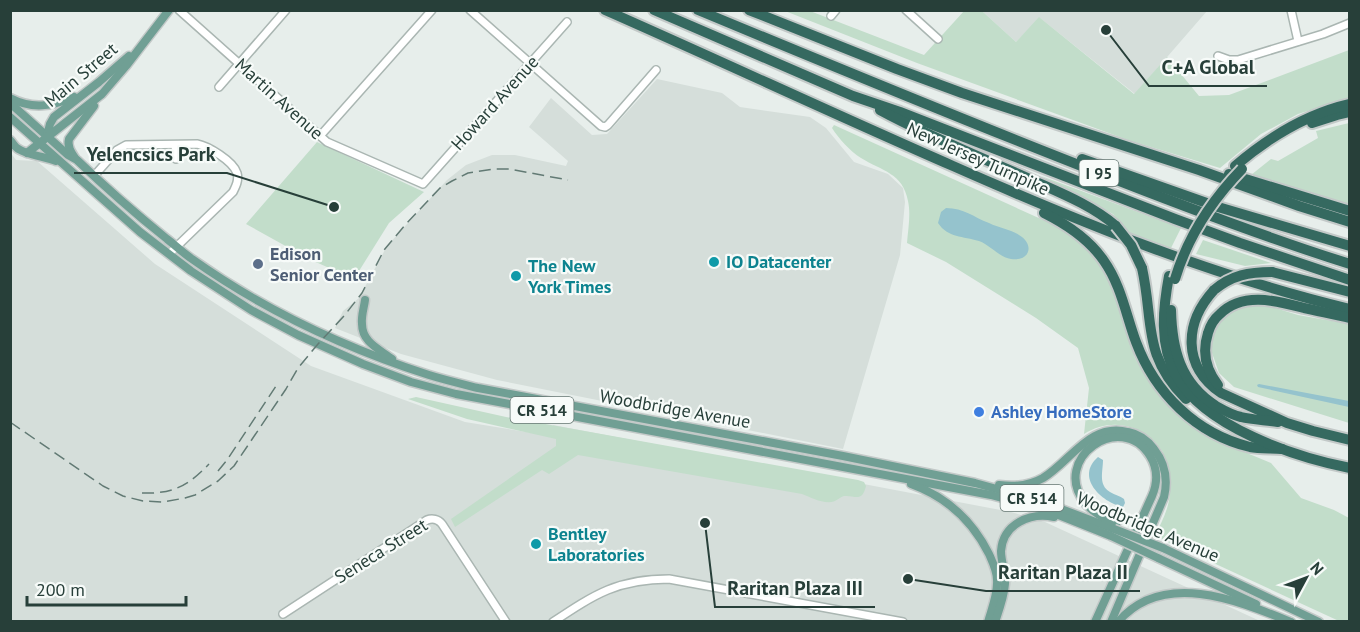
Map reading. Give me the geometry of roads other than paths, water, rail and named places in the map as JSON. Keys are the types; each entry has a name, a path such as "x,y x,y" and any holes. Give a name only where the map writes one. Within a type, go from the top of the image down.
{"highway":[{"name":"New Jersey Turnpike","path":"604,10 1020,196 1102,230 1191,263 1350,309"},
{"name":"New Jersey Turnpike","path":"654,10 854,96 1186,223 1350,280"},
{"name":"New Jersey Turnpike","path":"698,10 1019,142 1208,215 1350,264"},
{"name":"I 95","path":"749,10 962,93 1350,222"},
{"path":"854,96 914,128 1080,202 1116,226 1131,245 1142,268 1151,337 1154,350 1166,375 1184,397 1205,416 1233,431 1248,434"},
{"path":"1350,104 1323,111 1281,131 1251,152 1201,219 1186,247 1166,293 1164,328 1170,361 1176,375 1185,388 1208,410 1248,434 1282,449 1350,468"},
{"path":"1239,168 1284,137 1319,121 1350,112"},
{"path":"1019,142 1048,147 1218,207 1350,246"},
{"path":"1168,160 1190,161 1350,211"},
{"path":"1020,196 1031,207 1078,232 1097,251 1118,286 1135,339 1147,367 1174,404 1210,431 1224,437 1250,447 1282,449"},
{"path":"1350,292 1272,272 1245,274 1222,283 1206,300 1195,320 1192,343 1197,366 1204,378 1221,393 1287,423 1350,440"},
{"path":"1172,277 1173,341 1177,357 1190,383 1212,404 1233,415 1287,423"},
{"path":"1229,396 1210,373 1206,364 1205,352 1209,329 1215,319 1228,307 1247,300 1259,299 1350,318"}],"main road":[{"name":"Main Street","path":"27,153 102,94 169,10"},
{"name":"Main Street","path":"47,136 54,117 143,43"},
{"path":"10,98 23,104 41,106 62,102 88,90"},
{"path":"77,160 70,150 69,139 102,94"},
{"name":"Woodbridge Avenue","path":"10,103 147,223 189,257 232,286 318,332 399,365 478,388 948,477 1031,498 1163,548 1319,621"},
{"name":"Woodbridge Avenue","path":"10,117 140,232 191,271 251,310 363,364 411,382 456,394 873,472 1019,502 1114,530 1158,558 1292,621"},
{"path":"10,141 18,149 64,165"},
{"path":"365,300 361,323 364,334 371,345 399,365"},
{"path":"948,477 1021,486 1046,476 1087,440 1101,432 1125,431 1146,440 1156,451 1163,465 1166,480 1165,493 1110,621"},
{"path":"1095,621 1152,496 1156,481 1155,465 1146,450 1133,441 1117,437 1103,439 1089,448 1079,462 1076,477 1079,492 1086,504 1114,530"},
{"path":"873,472 931,492 954,508 974,528 997,574 997,591 988,621"},
{"path":"995,621 1005,587 1002,548 1005,537 1014,525 1027,518 1042,515 1114,530"},
{"path":"1118,621 1133,607 1150,598 1185,593 1222,598 1292,621"}],"street":[{"name":"Martin Avenue","path":"179,10 327,142 423,184"},
{"path":"219,87 286,10"},
{"path":"320,136 432,10"},
{"path":"470,10 601,126 608,125 656,70"},
{"path":"1291,10 1298,41"},
{"path":"911,12 938,39"},
{"name":"Howard Avenue","path":"423,184 567,22"},
{"path":"1218,56 1228,60 1238,60 1337,30 1350,23"},
{"path":"175,145 176,159"},
{"path":"94,176 117,150 126,146 203,145 212,149 231,165 237,176 237,185 233,192 169,254"},
{"name":"Seneca Street","path":"283,614 426,520 433,519 442,524 506,621"},
{"path":"553,621 608,589 636,581 669,579 903,621"}],"water":[{"path":"946,208 963,211 1016,233 1027,243 1028,252 1023,258 1011,259 979,241 951,234 938,223 941,212"},
{"path":"1259,384 1349,401 1349,407 1258,387"},
{"path":"1098,457 1103,460 1104,486 1124,499 1123,507 1099,494 1090,480 1089,473"}],"railway":[{"path":"10,422 103,486 123,496 143,501 163,502 195,495 218,481 234,466 298,368 362,293 384,250 440,188 468,173 494,169 509,169 568,180"},
{"path":"218,471 278,383"},
{"path":"142,493 163,492 179,487 194,478 209,464"}],"place":[{"name":"C+A Global","path":"1106,30"},
{"name":"Yelencsics Park","path":"334,207"},
{"name":"IO Datacenter","path":"714,262"},
{"name":"Edison Senior Center","path":"258,264"},
{"name":"The New York Times","path":"516,276"},
{"name":"Ashley HomeStore","path":"979,412"},
{"name":"Raritan Plaza III","path":"705,523"},
{"name":"Bentley Laboratories","path":"536,544"},
{"name":"Raritan Plaza II","path":"908,579"}]}
